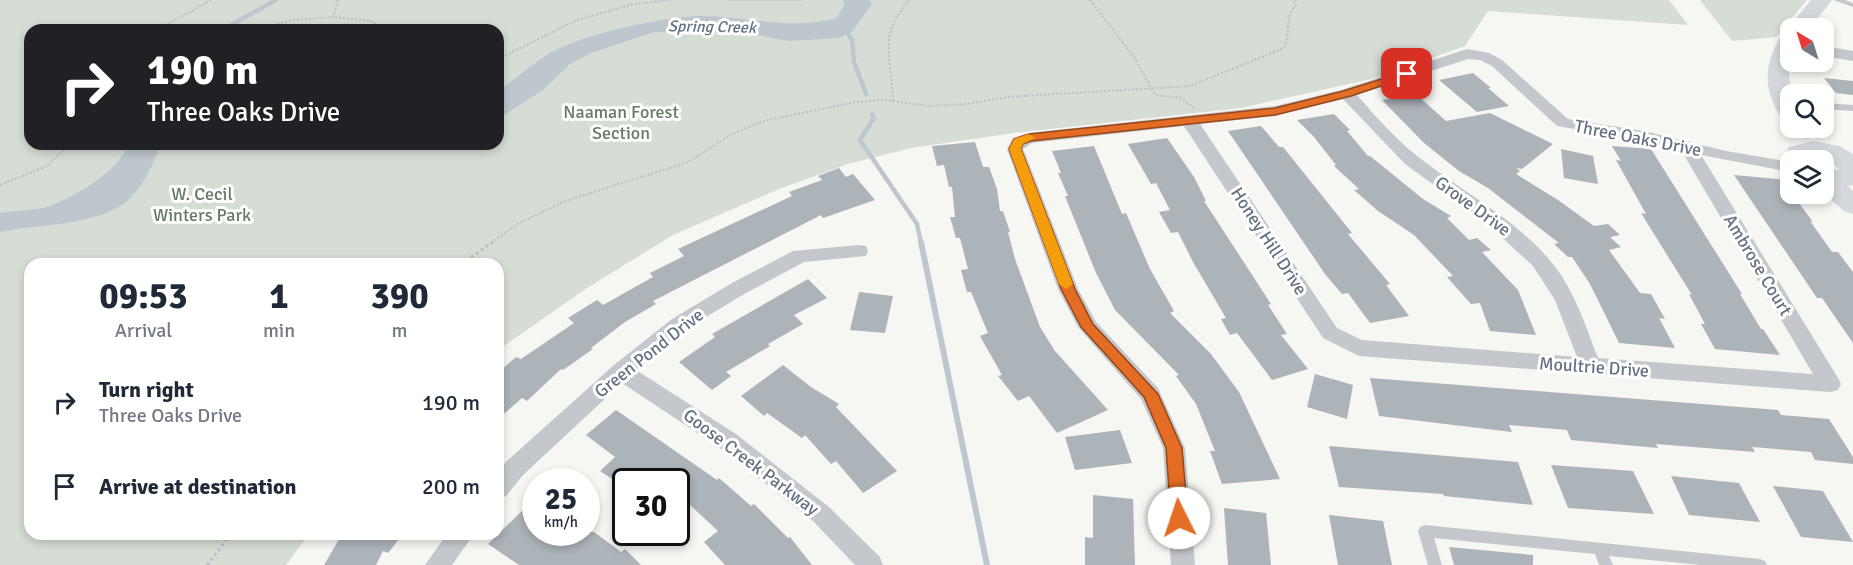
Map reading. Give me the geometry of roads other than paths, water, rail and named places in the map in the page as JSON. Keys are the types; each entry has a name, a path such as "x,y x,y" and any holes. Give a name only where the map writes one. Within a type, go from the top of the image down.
{"street":[{"path":"1807,18 1822,0"},
{"path":"1834,53 1853,56"},
{"name":"Three Oaks Drive","path":"1183,565 1174,448 1150,394 1088,327 1068,289 1017,156 1015,149 1019,142 1029,138 1194,117 1275,111 1347,93 1467,54 1497,63 1563,123 1644,136 1752,159 1798,148"},
{"path":"1780,65 1775,76 1780,88"},
{"name":"Grove Drive","path":"1347,93 1395,146 1420,167 1507,228 1533,254 1554,280 1591,367"},
{"name":"Honey Hill Drive","path":"1194,117 1330,333 1359,348"},
{"name":"Ambrose Court","path":"1687,146 1830,384"},
{"path":"1798,148 1818,149 1840,172 1853,205"},
{"name":"Green Pond Drive","path":"504,482 515,468 621,371 679,324 739,288 800,256 859,251"},
{"name":"Moultrie Drive","path":"1359,348 1830,384"},
{"name":"Goose Creek Parkway","path":"621,371 728,441 821,514 871,565"},
{"path":"437,565 457,540"}],"lane":[{"path":"1837,0 1853,5"},
{"path":"1834,107 1853,108"},
{"path":"1435,565 1425,531 1760,565"},
{"path":"1600,549 1606,565"}],"water":[{"name":"Spring Creek","path":"844,0 870,0 872,4 852,32 839,38 789,41 746,33 654,32 591,53 570,64 543,90 504,115 504,87 550,53 582,39 644,23 684,17 717,17 785,23 820,22 837,18 844,5"},
{"path":"126,150 159,150 141,184 120,206 89,218 0,232 0,213 45,208 72,196 95,182"}],"waterway":[{"path":"233,24 276,0"},
{"path":"844,28 852,40 854,62 866,94"},
{"path":"872,114 874,118 860,140 917,224 921,243"},
{"path":"921,242 987,565"}],"park label":[{"name":"Naaman Forest Section","path":"621,122"},
{"name":"W. Cecil Winters Park","path":"202,204"}]}
